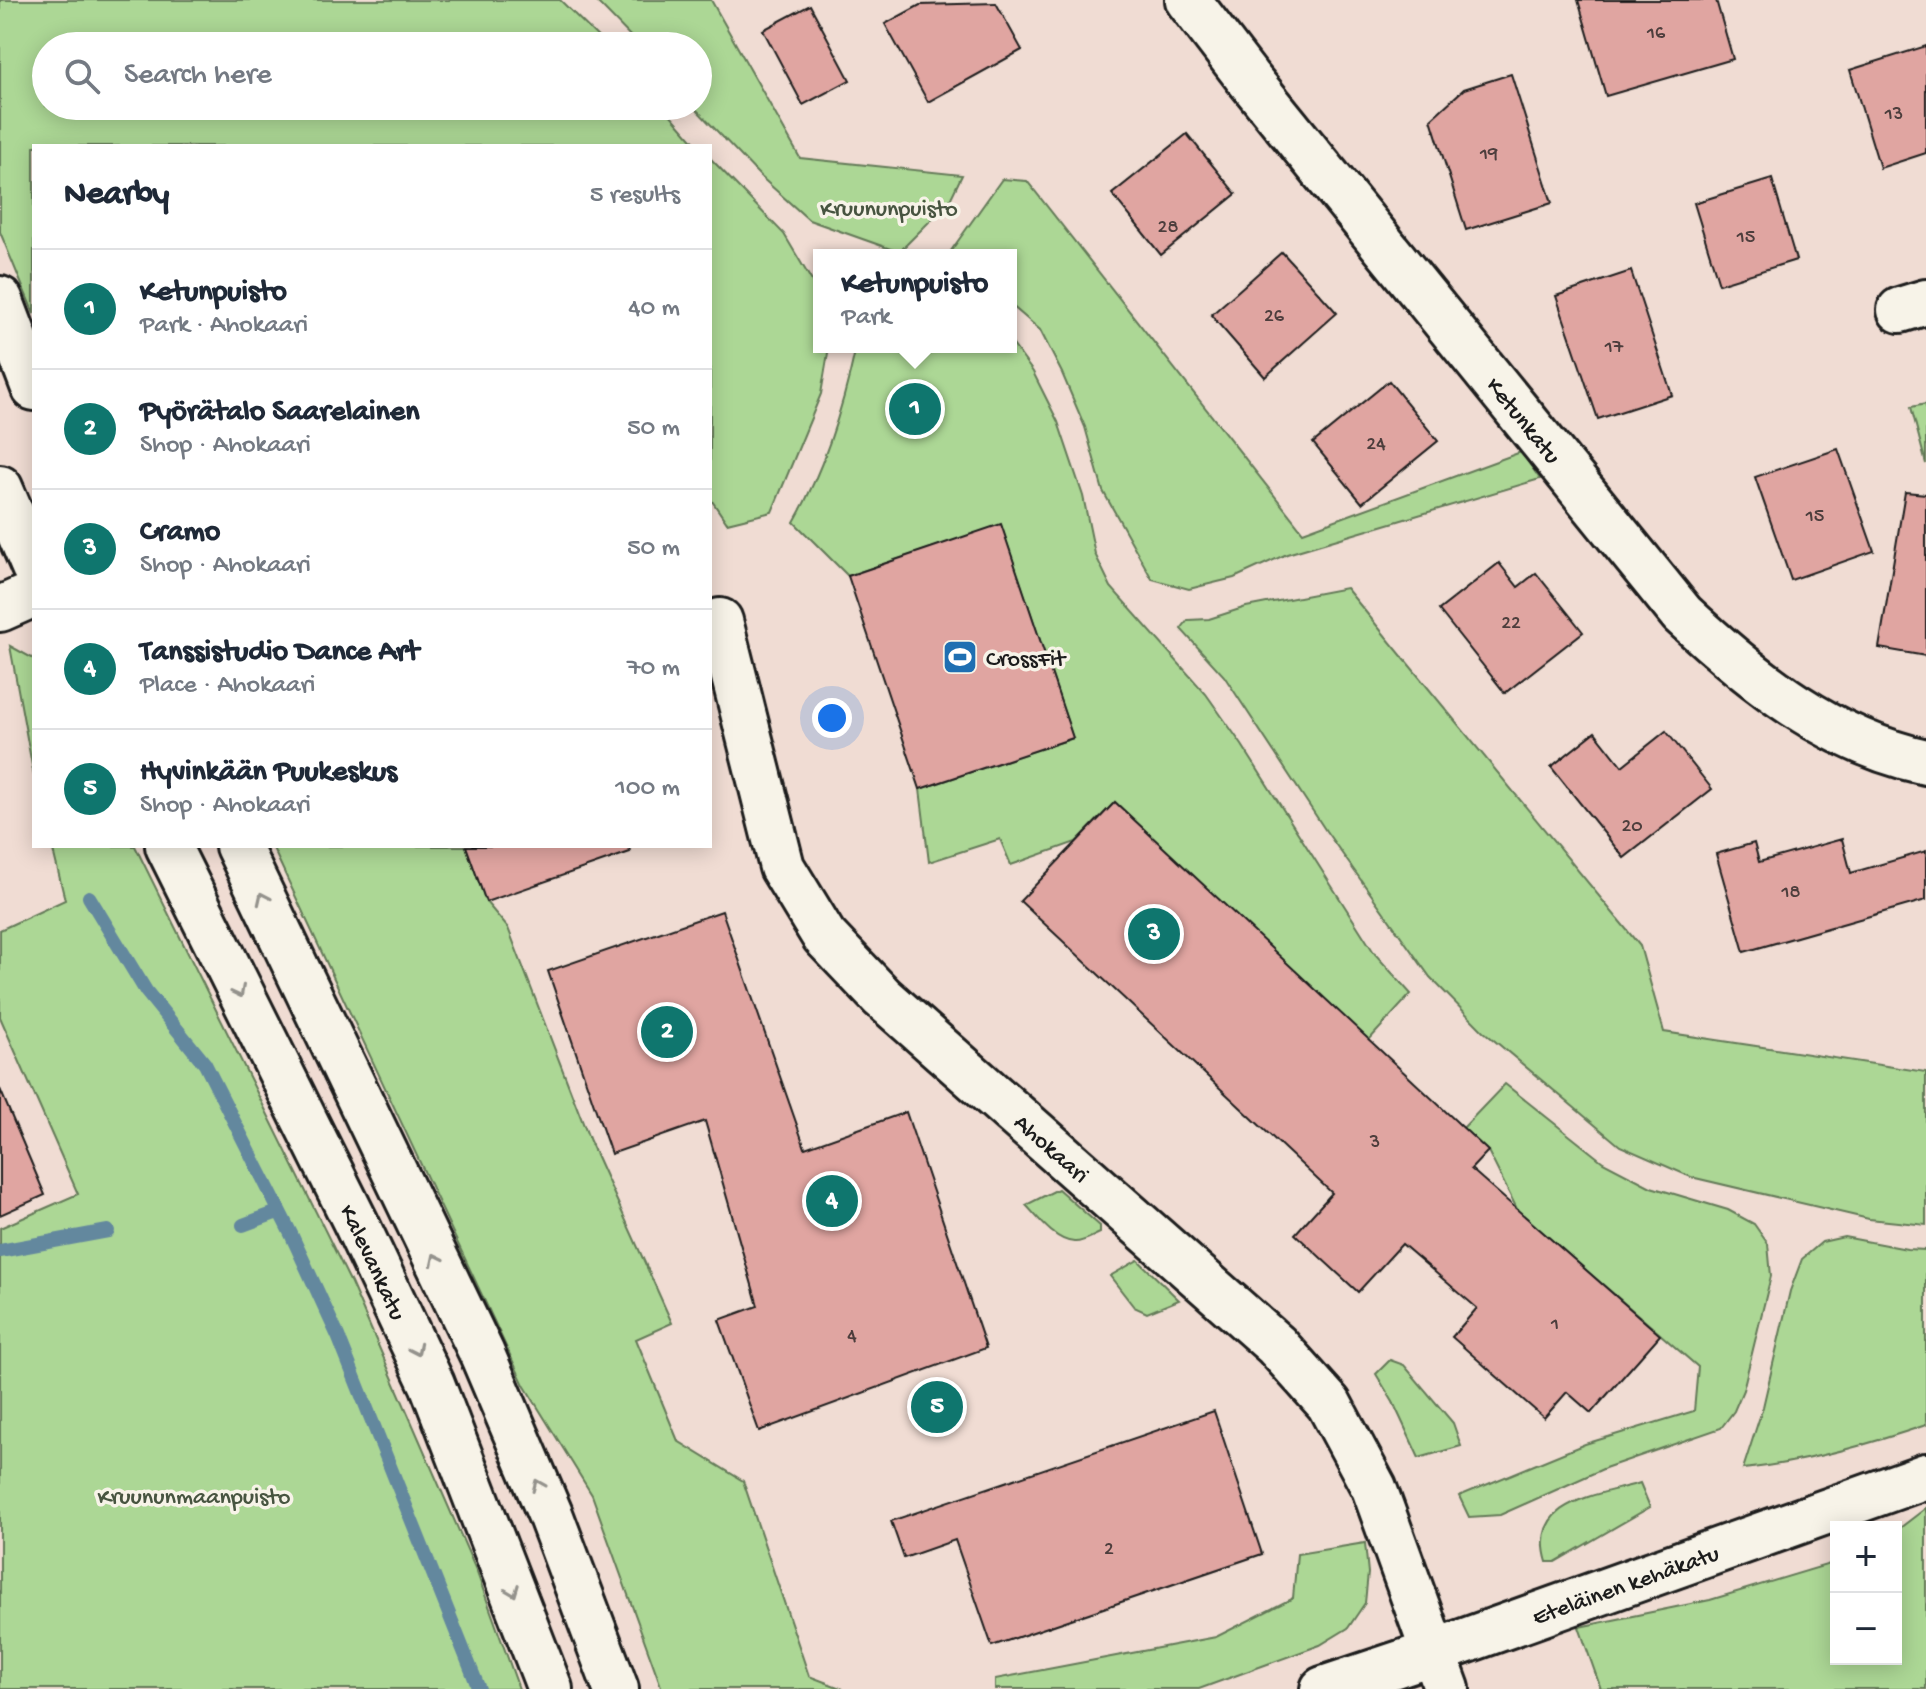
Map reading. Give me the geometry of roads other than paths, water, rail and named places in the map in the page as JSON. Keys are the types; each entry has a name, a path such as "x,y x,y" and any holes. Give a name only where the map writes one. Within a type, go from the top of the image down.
{"street":[{"name":"Ketunkatu","path":"1188,0 1295,137 1682,614 1732,661 1785,700 1834,730 1895,755 1926,762"},
{"path":"0,299 32,383"},
{"path":"0,488 32,562"},
{"path":"0,609 32,595"},
{"name":"Ahokaari","path":"720,621 782,867 824,936 882,997 1276,1345 1329,1404 1374,1488 1440,1670"},
{"name":"Kalevankatu","path":"169,848 356,1223 432,1384 550,1689"},
{"path":"239,848 482,1354 550,1514 616,1689"},
{"name":"Eteläinen kehäkatu","path":"1323,1689 1440,1670 1926,1476"}],"waterway":[{"path":"89,897 146,991 205,1064 291,1234 338,1336 479,1689"},
{"path":"243,1225 278,1212"},
{"path":"0,1251 108,1231"}],"place":[{"name":"Ketunpuisto","path":"915,409"},
{"name":"CrossFit","path":"960,657"},
{"name":"Cramo","path":"1154,934"},
{"name":"Pyörätalo Saarelainen","path":"667,1032"},
{"name":"Tanssistudio Dance Art","path":"832,1201"},
{"name":"Hyvinkään Puukeskus","path":"937,1407"}],"park label":[{"name":"Kruununpuisto","path":"889,207"},
{"name":"Kruununmaanpuisto","path":"194,1495"}]}
